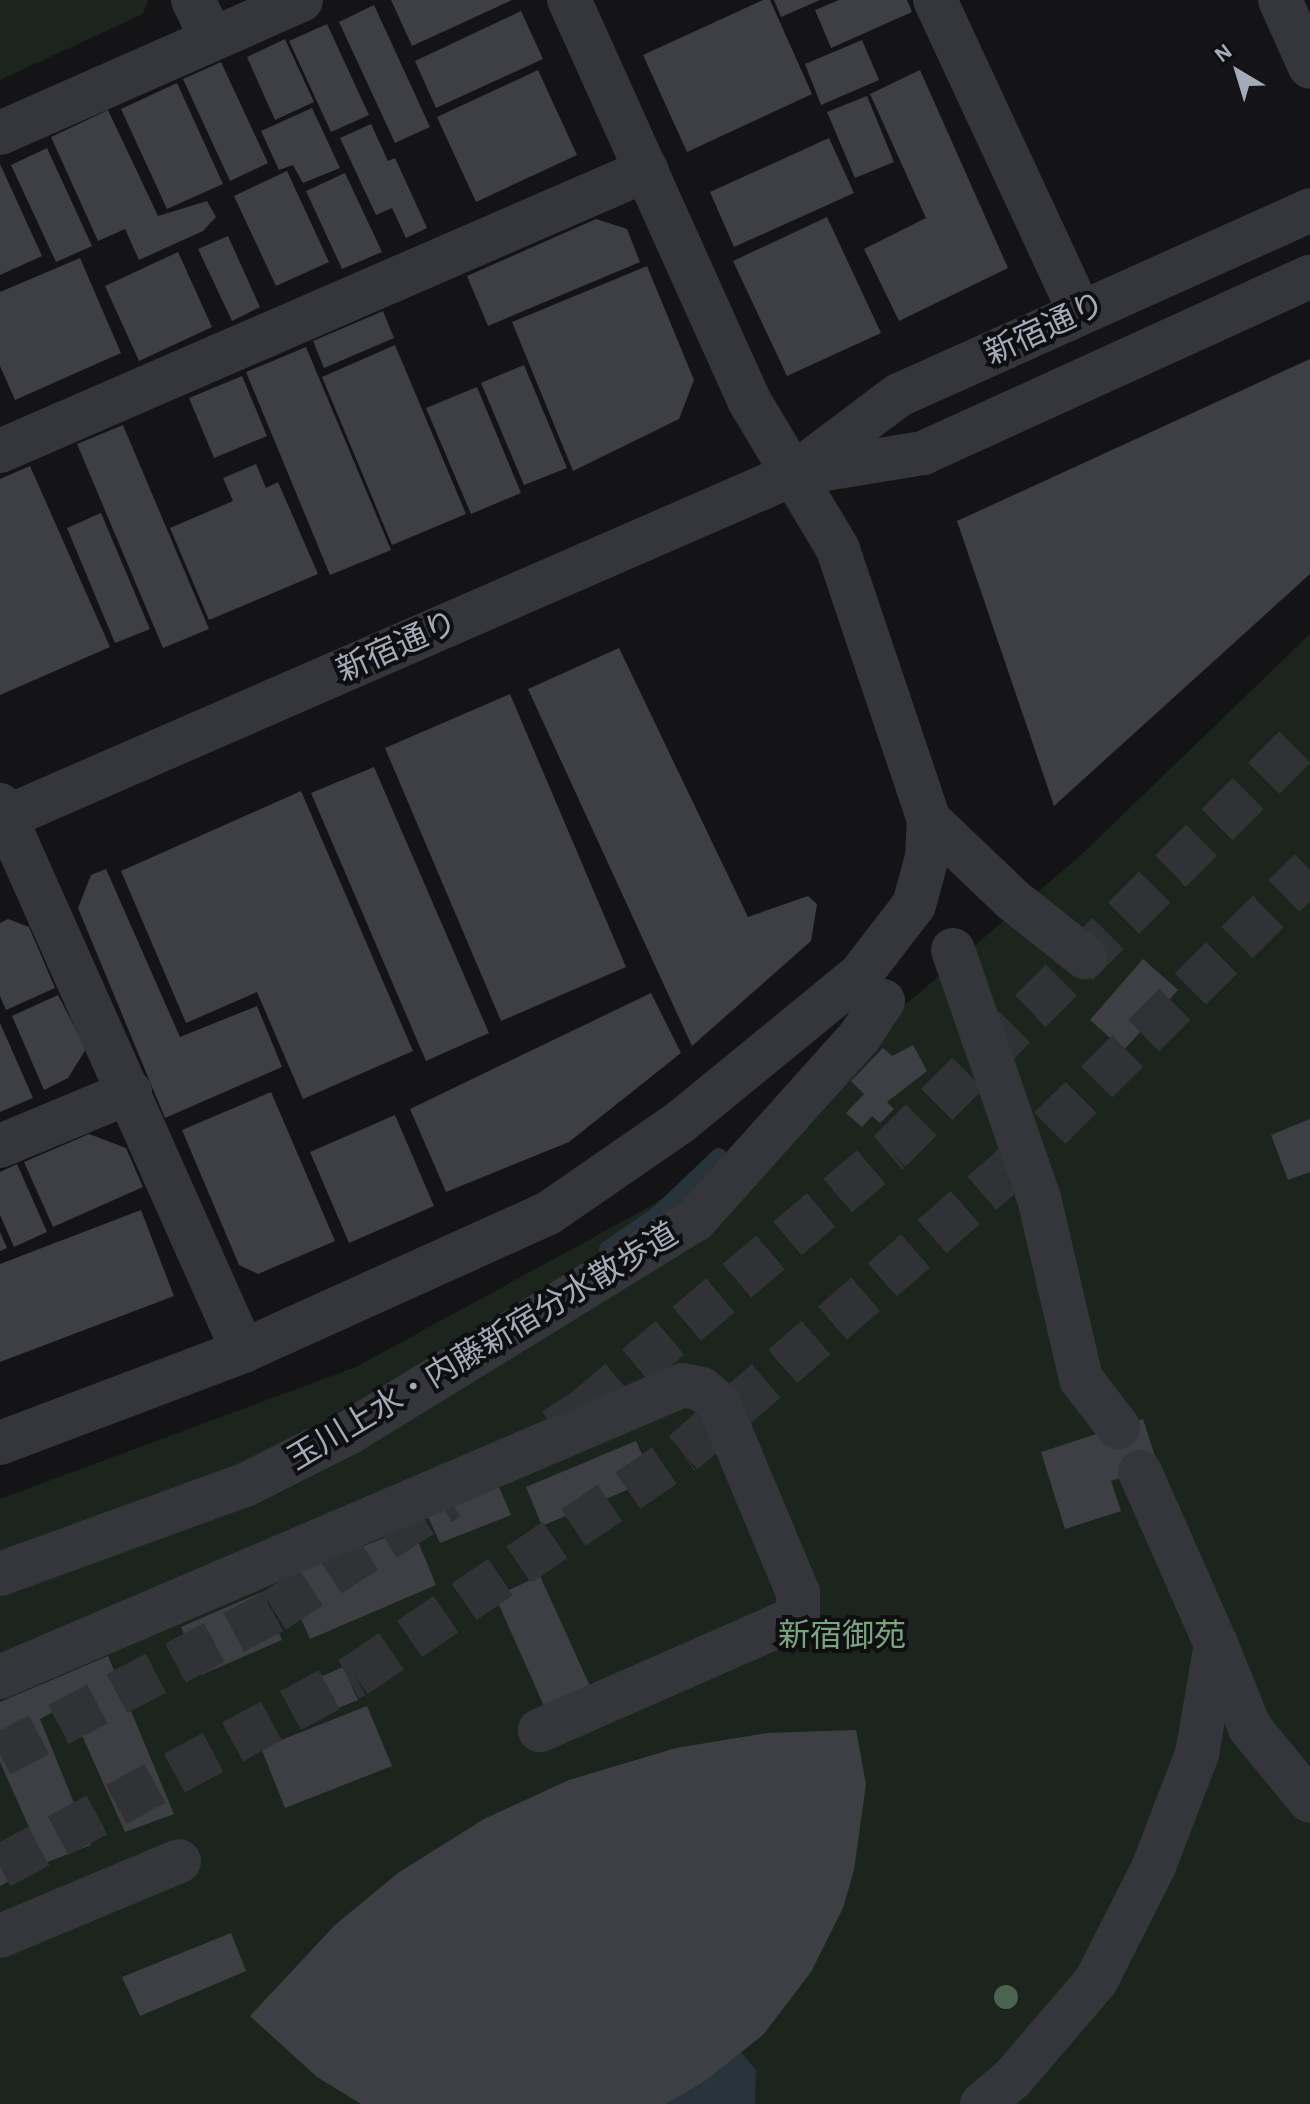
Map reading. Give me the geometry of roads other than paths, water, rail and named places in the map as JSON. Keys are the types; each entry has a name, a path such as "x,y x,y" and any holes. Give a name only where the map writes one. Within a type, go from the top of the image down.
{"street":[{"path":"193,0 212,39"},
{"path":"0,133 301,0"},
{"path":"0,1443 243,1351 487,1246 604,1178 860,975 914,905 928,838 838,549 749,400 569,0"},
{"path":"935,0 1080,313"},
{"path":"1280,0 1310,67"},
{"path":"0,451 647,170"},
{"name":"新宿通り","path":"3,814 794,474 899,395 1310,210"},
{"name":"新宿通り","path":"794,474 923,453 1310,277"},
{"path":"3,814 130,1092 243,1351"},
{"path":"928,838 1085,957"},
{"path":"953,950 1039,1198 1081,1379 1118,1427"},
{"name":"玉川上水・内藤新宿分水散歩道","path":"0,1574 245,1485 350,1432 695,1220 860,1036 883,1001"},
{"path":"0,1146 130,1092"},
{"path":"0,1677 683,1385 702,1389 719,1404 725,1418 798,1593 798,1617 540,1730"},
{"path":"1140,1472 1250,1728 1310,1801"},
{"path":"982,2104 1012,2079 1096,1981 1154,1866 1197,1754 1216,1644"},
{"path":"0,1936 179,1861"}],"waterway":[{"path":"607,1249 658,1214 719,1156"}],"tunnel":[{"path":"554,1430 586,1409 890,1151 1310,732"},
{"path":"0,1867 355,1676 683,1453 1003,1175 1310,870"},
{"path":"0,1755 274,1611 449,1498"}],"park label":[{"name":"新宿御苑","path":"842,1636"}]}
